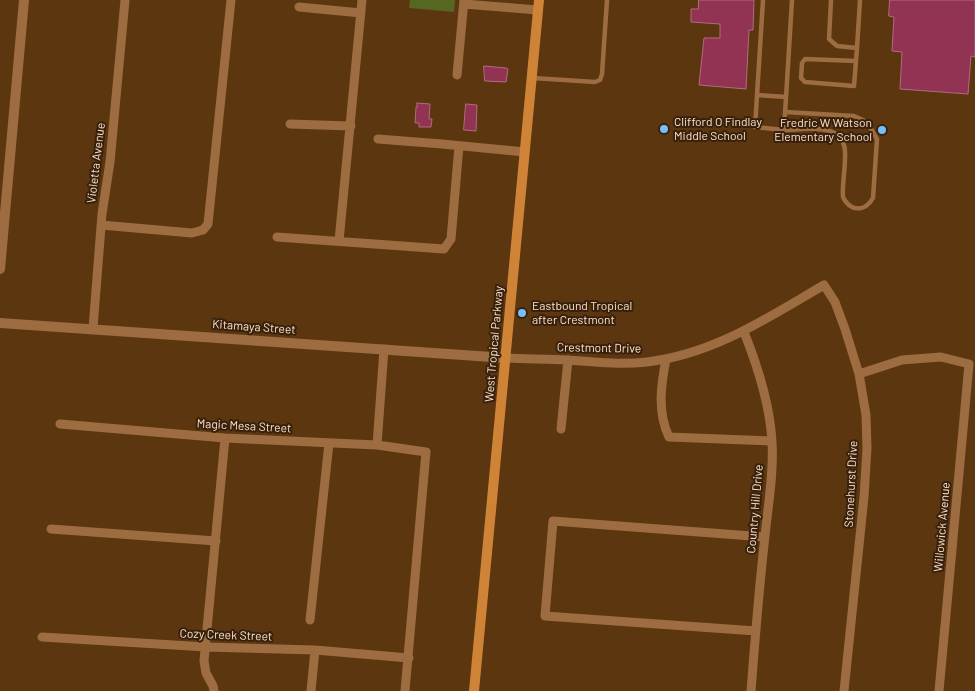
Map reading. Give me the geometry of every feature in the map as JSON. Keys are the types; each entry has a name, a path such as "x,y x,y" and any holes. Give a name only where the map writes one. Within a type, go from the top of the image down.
{"main road":[{"name":"West Tropical Parkway","path":"474,691 538,5"}],"street":[{"path":"0,269 24,0"},
{"name":"Violetta Avenue","path":"93,328 101,225 110,162 125,0"},
{"path":"101,225 192,233 203,230 208,224 231,0"},
{"path":"339,241 362,0"},
{"path":"457,76 464,2 538,5"},
{"path":"299,8 361,13"},
{"path":"290,124 351,126"},
{"path":"378,139 524,152"},
{"path":"277,237 444,249 451,238 459,146"},
{"name":"Crestmont Drive","path":"506,358 620,363 666,359 712,346 744,332 824,285"},
{"name":"Stonehurst Drive","path":"824,285 835,302 845,329 859,374 866,415 867,448 864,497 844,691"},
{"name":"Kitamaya Street","path":"0,323 506,358"},
{"name":"Country Hill Drive","path":"744,332 758,368 772,441 772,476 764,538 751,691"},
{"path":"377,445 384,349"},
{"name":"Willowick Avenue","path":"859,374 902,360 941,357 969,364 939,691"},
{"path":"666,359 663,377 662,411 663,425 669,437 772,441"},
{"path":"561,429 568,360"},
{"name":"Magic Mesa Street","path":"60,424 225,438 377,445 426,452 408,658"},
{"path":"214,691 206,673 204,661 225,438"},
{"path":"310,620 330,443"},
{"path":"756,631 545,616 553,521 764,538"},
{"path":"51,529 216,541"},
{"name":"Cozy Creek Street","path":"42,637 206,647 315,650 408,658"},
{"path":"311,691 315,650"},
{"path":"405,691 408,658"}],"lane":[{"path":"532,78 595,82 600,80 607,0"},
{"path":"763,0 755,127 784,130 828,130 840,136 846,147 843,197 845,202 853,208 858,209 867,206 872,198 877,139 867,122 854,116 785,112"},
{"path":"784,130 792,0"},
{"path":"831,0 829,38 837,46 856,48"},
{"path":"856,61 805,58 802,63 801,78 805,82 854,86 856,61 856,48 860,0"},
{"path":"757,95 786,97"}],"green space":[{"path":"410,0 455,0 454,12 409,8"}],"building":[{"path":"699,0 754,0 753,30 749,30 746,89 699,85 704,38 720,38 720,24 691,22 691,9 698,9"},
{"path":"890,0 975,0 975,57 971,56 968,94 900,89 902,52 892,51 894,17 889,16"},
{"path":"484,66 508,69 506,82 485,81"},
{"path":"417,103 430,104 429,119 432,119 431,127 419,127 419,123 415,123"},
{"path":"466,104 477,105 476,131 464,130"}],"place":[{"name":"Clifford O Findlay Middle School","path":"664,129"},
{"name":"Fredric W Watson Elementary School","path":"882,130"},
{"name":"Eastbound Tropical after Crestmont","path":"522,313"}]}
